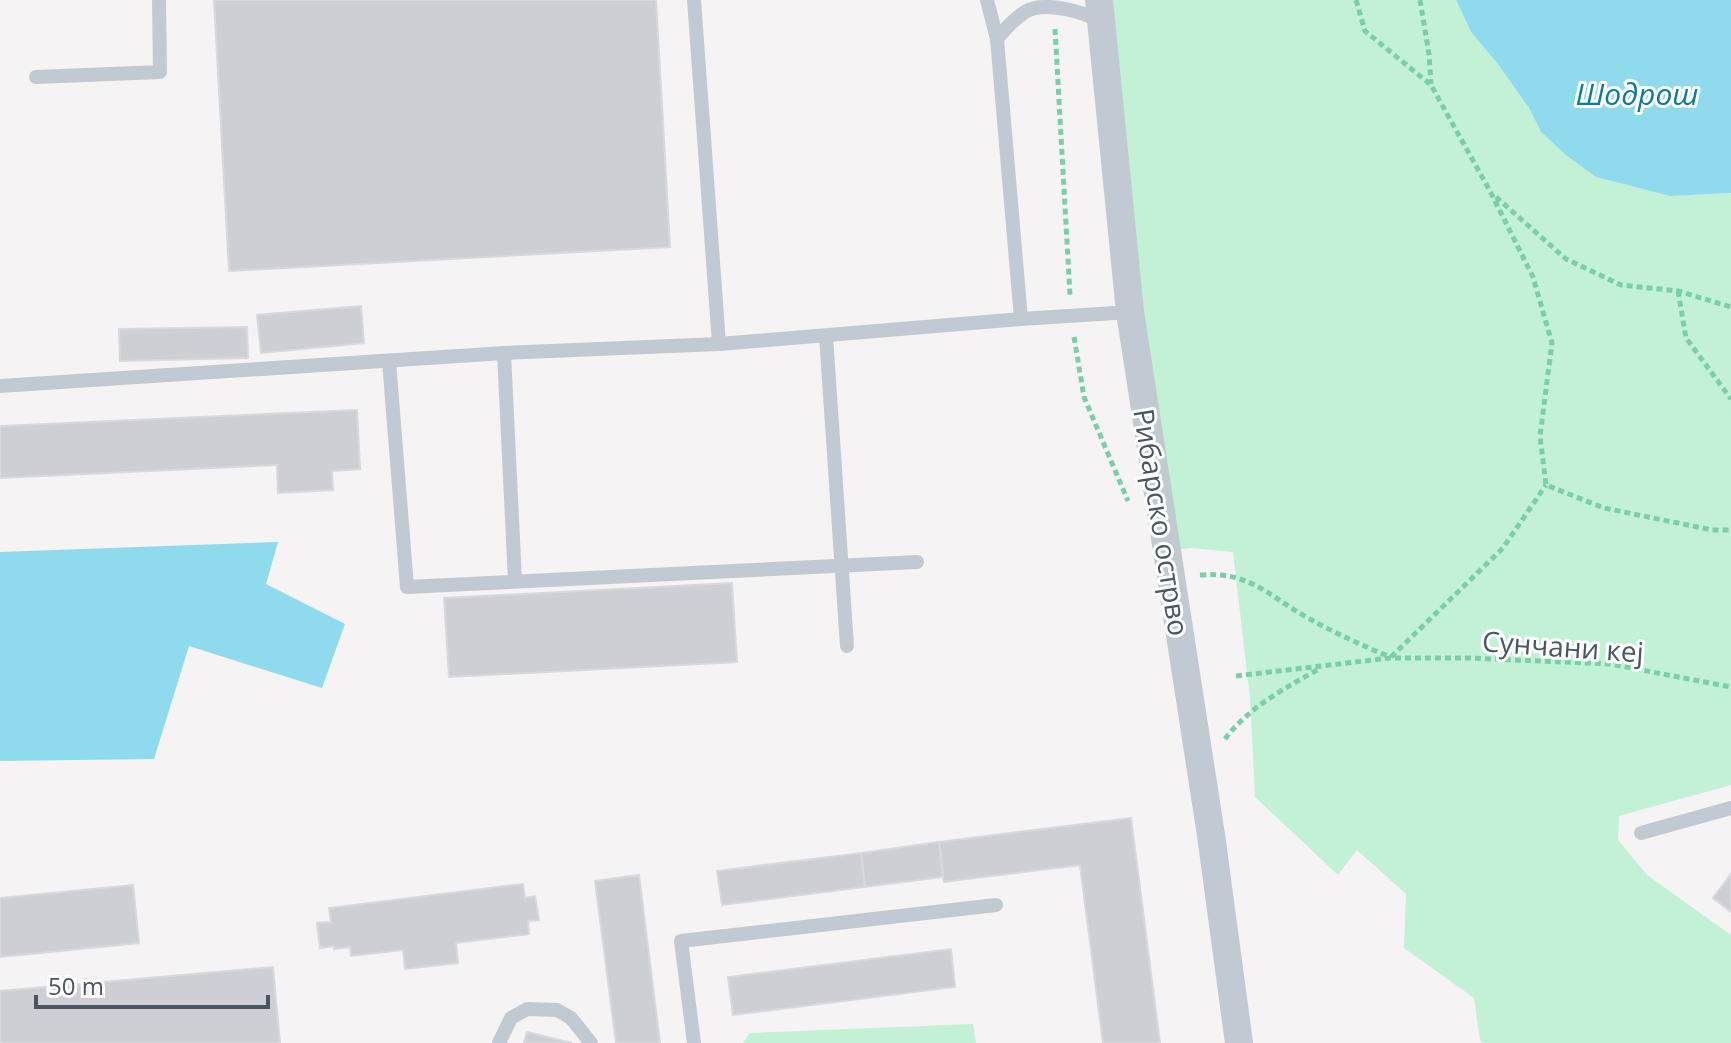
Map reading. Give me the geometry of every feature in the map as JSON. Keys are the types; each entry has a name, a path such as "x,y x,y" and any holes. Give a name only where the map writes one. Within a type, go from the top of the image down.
{"street":[{"name":"Рибарско острво","path":"1100,10 1130,312 1239,1043"}],"lane":[{"path":"36,77 160,72 159,0"},
{"path":"694,0 719,344"},
{"path":"987,0 997,39 1021,319"},
{"path":"997,39 1028,9 1100,10"},
{"path":"0,386 504,353 719,344 1130,312"},
{"path":"826,336 847,646"},
{"path":"504,353 515,581"},
{"path":"389,361 407,587 917,562"},
{"path":"1641,833 1731,808"},
{"path":"694,1043 681,941 996,905"},
{"path":"499,1043 511,1018 527,1009 557,1010 571,1018 591,1043"}],"path":[{"path":"1171,577 1221,573 1260,586 1305,616 1390,658 1503,548 1546,485 1540,436 1552,343 1533,277 1431,85 1365,31 1356,0"},
{"path":"1420,0 1431,85"},
{"path":"1053,7 1071,315 1084,397 1132,511"},
{"path":"1491,193 1566,259 1621,285 1678,291 1731,307"},
{"path":"1678,291 1686,338 1731,399"},
{"path":"1546,485 1604,508 1712,530 1731,530"},
{"name":"Сунчани кеј","path":"1236,676 1390,658 1470,658 1610,664 1731,687"},
{"path":"1201,776 1228,735 1251,711 1284,688 1323,667"}],"green space":[{"path":"1111,0 1456,0 1471,32 1529,108 1541,132 1596,177 1670,196 1731,193 1731,785 1619,816 1618,840 1647,875 1731,935 1731,1043 1483,1043 1474,998 1404,948 1406,894 1357,850 1338,875 1255,797 1250,698 1233,552 1191,548 1168,551"},
{"path":"973,1024 976,1043 743,1043 750,1033"}],"water":[{"name":"Шодрош","path":"1456,0 1731,0 1731,193 1670,196 1596,177 1541,132 1529,108 1471,32"},
{"path":"278,542 266,584 345,624 322,688 189,646 154,759 0,761 0,552"}],"building":[{"path":"214,0 656,0 670,247 229,271"},
{"path":"361,306 364,343 261,353 257,315"},
{"path":"247,327 248,358 120,361 119,329"},
{"path":"357,410 360,469 332,471 333,490 278,493 277,465 0,478 0,426"},
{"path":"732,583 737,662 449,677 444,598"},
{"path":"1131,818 1160,1043 1103,1043 1080,865 944,882 943,877 939,842"},
{"path":"939,842 943,877 865,887 861,853"},
{"path":"861,853 865,887 722,905 717,871"},
{"path":"1731,874 1731,912 1713,898"},
{"path":"639,875 660,1043 616,1043 595,881"},
{"path":"523,884 525,898 535,896 539,920 528,921 529,934 456,943 458,963 405,969 403,950 351,956 350,947 320,948 317,923 331,922 329,908"},
{"path":"133,885 139,943 0,957 0,898"},
{"path":"951,949 955,987 733,1015 728,977"},
{"path":"273,967 280,1043 0,1043 0,991"},
{"path":"527,1032 572,1043 524,1043"}]}
